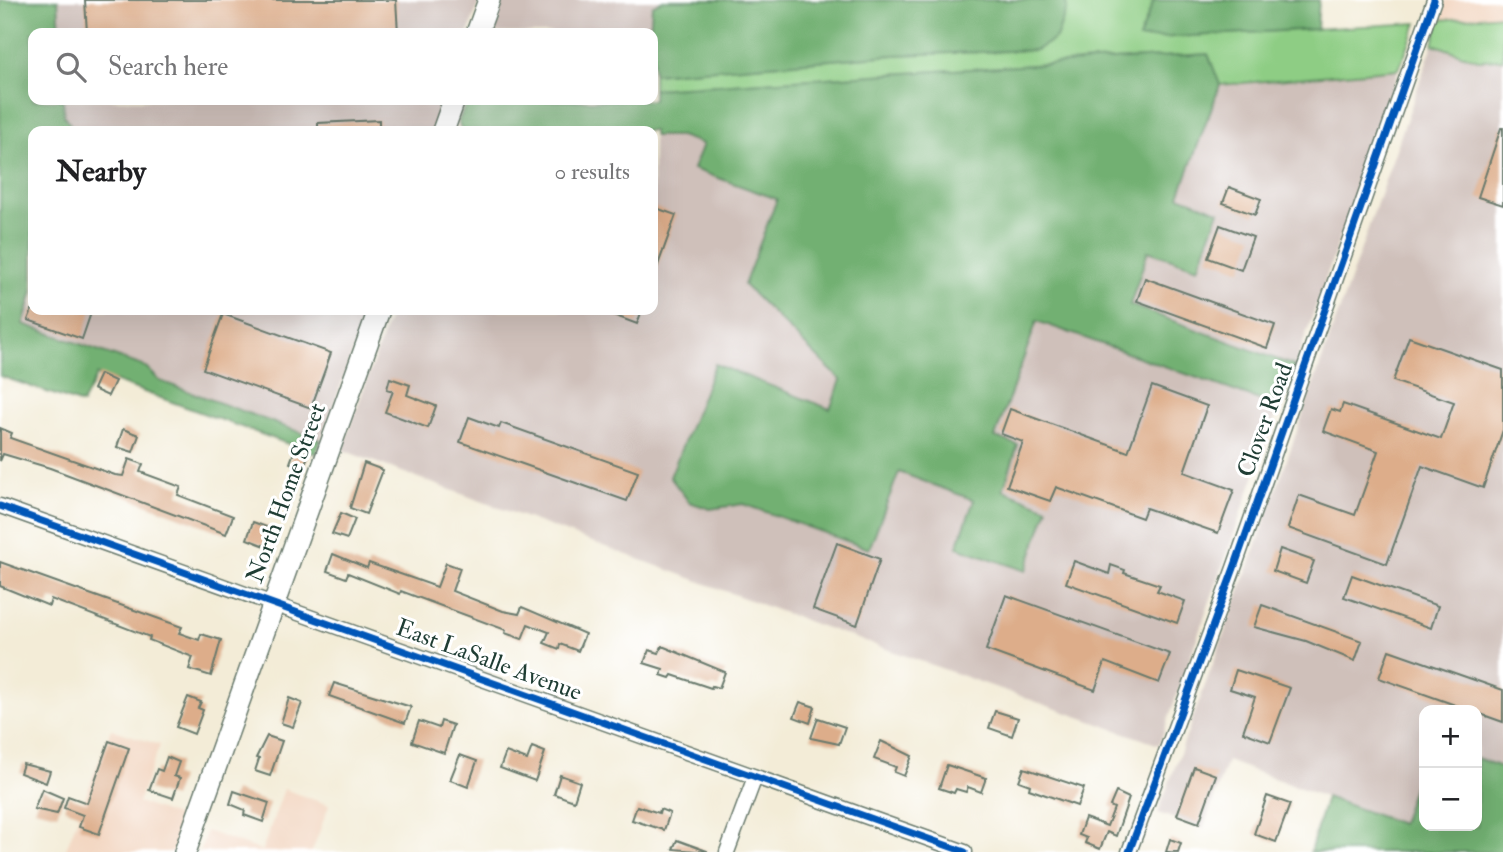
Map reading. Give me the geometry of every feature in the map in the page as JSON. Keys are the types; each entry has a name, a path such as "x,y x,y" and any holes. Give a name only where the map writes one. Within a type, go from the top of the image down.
{"street":[{"path":"479,28 489,0"},
{"name":"Clover Road","path":"1129,852 1234,568 1434,0"},
{"path":"445,126 452,105"},
{"name":"North Home Street","path":"185,852 377,315"},
{"name":"East LaSalle Avenue","path":"0,506 965,852"},
{"path":"727,852 755,777"}],"shaded area":[{"path":"58,0 480,0 470,28 60,28"},
{"path":"501,0 663,0 652,6 650,28 491,28"},
{"path":"1446,0 1503,0 1503,15 1439,20"},
{"path":"1433,44 1478,60 1503,59 1503,768 1482,760 1482,705 1419,705 1419,770 1401,825 1227,761 1203,829 1158,813 1260,536"},
{"path":"1399,69 1295,366 1130,306 1148,251 1197,268 1179,197 1220,85"},
{"path":"63,105 442,105 434,126 71,126 64,115"},
{"path":"658,136 680,136 703,144 694,169 777,199 744,285 841,380 831,409 710,509 743,504 869,549 899,472 974,500 1002,490 995,438 1037,321 1279,407 1159,745 801,619 342,450 390,315 658,315"},
{"path":"28,308 28,315 366,315 321,440 159,381 146,367 23,324"},
{"path":"111,729 160,745 138,802 186,820 173,852 65,852"},
{"path":"284,789 329,805 312,852 200,852 206,831 262,851"}],"green space":[{"path":"0,0 58,0 60,28 28,28 28,105 63,105 64,115 71,126 28,126 28,308 23,324 146,367 160,381 321,440 316,454 97,375 82,404 0,376"},
{"path":"663,0 1065,0 1067,8 1056,38 1036,50 894,55 658,74 658,28 650,28 652,6"},
{"path":"1065,0 1154,0 1140,39 1417,23 1399,69 1220,85 1208,54 658,89 658,74 894,55 1036,50 1067,8"},
{"path":"1154,0 1319,0 1317,29 1139,39"},
{"path":"1503,15 1503,59 1478,60 1433,44 1439,20"},
{"path":"1208,54 1220,85 1179,196 1219,211 1198,268 1148,251 1130,305 1295,366 1279,407 1037,321 995,437 1018,445 1003,490 1048,508 1026,571 957,547 974,500 899,472 869,549 743,504 710,509 689,502 670,477 715,364 830,409 841,380 744,285 777,199 693,169 703,144 680,136 658,136 658,126 460,126 458,122 465,105 658,105 658,89"},
{"path":"1482,760 1503,768 1503,852 1310,852 1326,797 1401,824 1419,770 1419,831 1482,831"}],"building":[{"path":"85,0 396,0 398,28 87,28"},
{"path":"379,120 379,126 318,126 318,123"},
{"path":"1503,128 1503,205 1478,197"},
{"path":"1229,187 1261,199 1255,215 1223,203"},
{"path":"658,209 676,215 658,265"},
{"path":"1220,225 1253,237 1241,270 1208,258"},
{"path":"1145,278 1275,325 1267,348 1137,301"},
{"path":"30,315 90,315 82,339 28,320"},
{"path":"223,315 331,353 311,408 203,369"},
{"path":"613,315 640,315 637,324"},
{"path":"1409,337 1503,370 1503,430 1483,488 1422,466 1387,564 1288,528 1299,495 1355,515 1378,451 1323,431 1331,409 1340,412 1343,404 1441,439 1454,402 1393,381"},
{"path":"100,374 115,381 108,396 93,389"},
{"path":"390,378 410,385 407,395 436,406 428,428 385,412 393,391 387,389"},
{"path":"1152,386 1207,406 1184,472 1234,490 1218,533 1146,508 1142,518 1056,487 1050,501 1007,486 1023,442 1001,434 1010,409 1128,452"},
{"path":"469,417 499,428 501,423 638,472 627,501 460,442"},
{"path":"0,428 12,433 10,438 115,475 123,476 129,459 143,464 140,472 181,487 178,495 233,516 226,534 50,468 3,454 0,461"},
{"path":"123,429 139,435 133,452 117,447"},
{"path":"295,449 309,454 303,468 290,463"},
{"path":"364,463 383,470 366,514 350,508"},
{"path":"341,513 355,519 347,539 332,534"},
{"path":"253,522 272,529 265,546 247,539"},
{"path":"837,543 880,559 857,625 813,609"},
{"path":"1280,549 1314,561 1306,583 1273,571"},
{"path":"333,554 367,568 369,563 437,587 446,563 460,568 452,591 503,611 519,614 522,607 585,634 578,651 560,644 559,649 544,643 549,632 528,624 522,639 505,633 506,630 401,591 400,594 348,573 346,578 327,571"},
{"path":"1074,561 1109,574 1111,565 1125,570 1124,573 1160,585 1157,591 1185,601 1177,623 1066,583"},
{"path":"0,562 182,627 179,633 199,640 201,634 221,640 211,676 189,669 193,657 149,640 150,637 51,599 49,606 0,586"},
{"path":"1352,575 1438,606 1431,628 1344,597"},
{"path":"1006,595 1170,654 1159,683 1105,662 1095,690 986,650"},
{"path":"1262,605 1362,641 1355,661 1306,641 1254,627"},
{"path":"662,646 725,672 719,688 711,688 672,675 670,678 661,675 663,669 644,663 649,650 659,653"},
{"path":"1389,650 1503,690 1503,722 1482,715 1482,705 1455,705 1379,678"},
{"path":"1236,670 1290,688 1270,742 1243,732 1255,697 1230,689"},
{"path":"334,683 411,707 405,723 329,696"},
{"path":"188,697 201,702 198,708 203,710 194,734 176,727"},
{"path":"289,698 302,703 293,727 281,723"},
{"path":"800,702 815,707 810,723 794,717"},
{"path":"995,711 1018,718 1012,736 989,728"},
{"path":"818,718 845,727 839,744 811,738"},
{"path":"419,721 439,728 441,721 453,725 444,753 412,742"},
{"path":"267,736 282,741 270,776 255,771 259,759 256,758"},
{"path":"109,741 129,748 99,834 79,827 83,815 64,808 68,796 87,803"},
{"path":"881,741 912,756 904,776 894,772 896,767 874,759"},
{"path":"532,747 545,752 535,781 500,768 506,752 527,760"},
{"path":"460,755 477,761 468,787 450,780"},
{"path":"167,757 179,762 174,776 180,778 173,798 149,790 157,769 162,771"},
{"path":"23,764 50,771 46,783 20,773"},
{"path":"947,765 986,778 981,792 968,787 966,792 956,789 954,793 939,788"},
{"path":"1194,767 1216,775 1199,823 1177,815"},
{"path":"1024,768 1084,788 1077,806 1029,789 1030,785 1019,781"},
{"path":"560,775 580,782 574,801 554,794"},
{"path":"42,789 63,798 57,814 34,809"},
{"path":"234,791 269,803 263,822 244,815 245,810 230,804"},
{"path":"1116,792 1129,798 1116,836 1107,832 1100,849 1085,843 1087,838 1079,835 1085,818 1107,826 1114,808 1110,806"},
{"path":"1267,796 1290,804 1276,842 1254,834"},
{"path":"637,806 659,813 660,809 670,813 664,830 632,820"},
{"path":"1170,839 1181,843 1178,852 1166,852"},
{"path":"677,840 707,851 707,852 673,849"}],"cycle path":[{"path":"1129,852 1234,568 1434,0"},
{"path":"0,506 965,852"}]}
